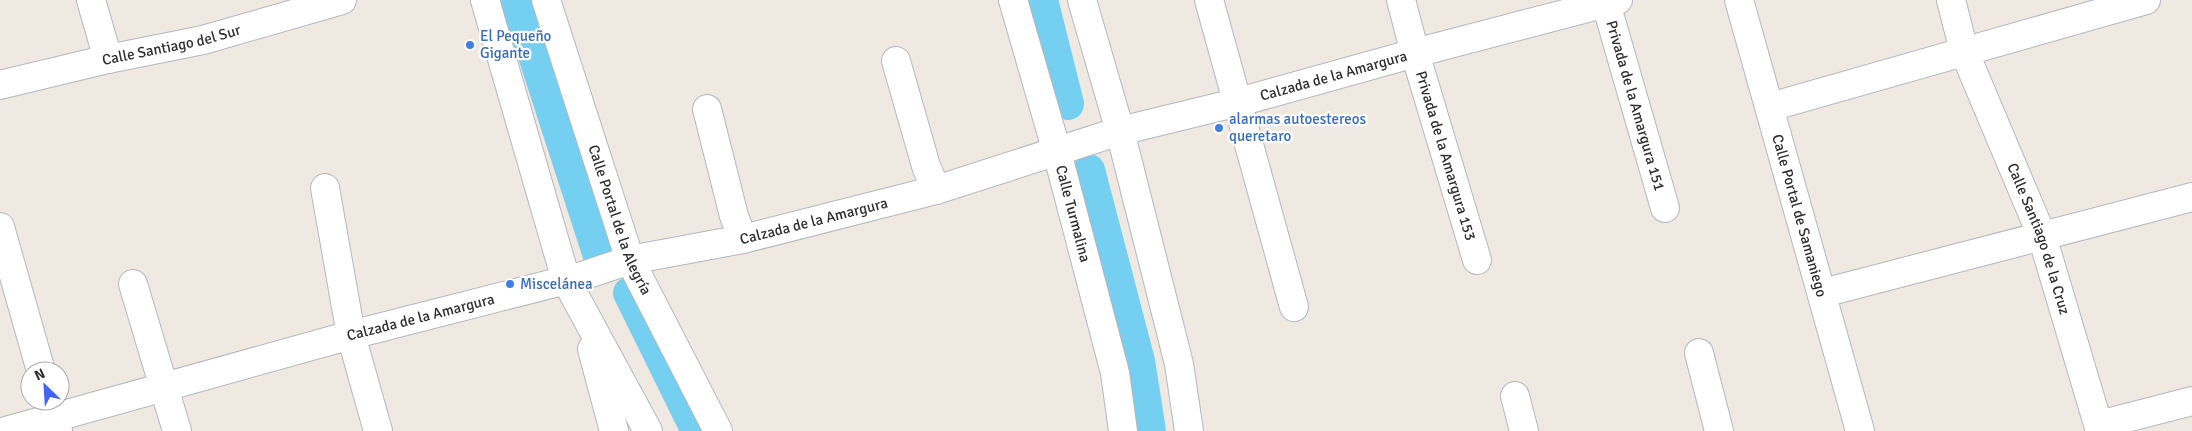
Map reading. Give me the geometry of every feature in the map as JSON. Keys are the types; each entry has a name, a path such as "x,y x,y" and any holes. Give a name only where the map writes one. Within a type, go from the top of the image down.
{"street":[{"path":"91,0 108,59"},
{"name":"Calle Santiago del Sur","path":"0,85 108,59 202,40 301,6 342,0"},
{"path":"485,0 566,280 648,431"},
{"name":"Calle Portal de la Alegría","path":"546,0 630,260 718,431"},
{"name":"Calle Turmalina","path":"1013,0 1057,152 1115,373 1123,431"},
{"path":"1082,0 1120,131 1179,364 1188,431"},
{"path":"1210,0 1294,307"},
{"name":"Privada de la Amargura 153","path":"1401,0 1477,260"},
{"name":"Calle Portal de Samaniego","path":"1739,0 1823,293 1860,431"},
{"name":"Calle Santiago de la Cruz","path":"1950,0 1964,51 2042,236 2099,428"},
{"path":"1770,106 2146,0"},
{"name":"Calzada de la Amargura","path":"6,431 351,335 566,280 630,260 743,239 936,190 1120,131 1239,102 1610,1"},
{"name":"Privada de la Amargura 151","path":"1610,1 1665,208"},
{"path":"896,61 926,166 936,190"},
{"path":"707,109 734,216 743,239"},
{"path":"325,188 351,335 378,431"},
{"path":"1823,293 2192,197"},
{"path":"0,227 38,361"},
{"path":"133,284 177,431"},
{"path":"580,304 614,431"},
{"path":"1699,353 1719,431"},
{"path":"1515,396 1524,431"},
{"path":"2099,428 2192,402"}],"waterway":[{"path":"516,0 600,259"},
{"path":"1042,0 1068,104"},
{"path":"1089,170 1139,361 1150,431"},
{"path":"629,293 697,431"}],"place":[{"name":"El Pequeño Gigante","path":"470,45"},
{"name":"alarmas autoestereos queretaro","path":"1219,128"},
{"name":"Miscelánea","path":"510,284"}]}
